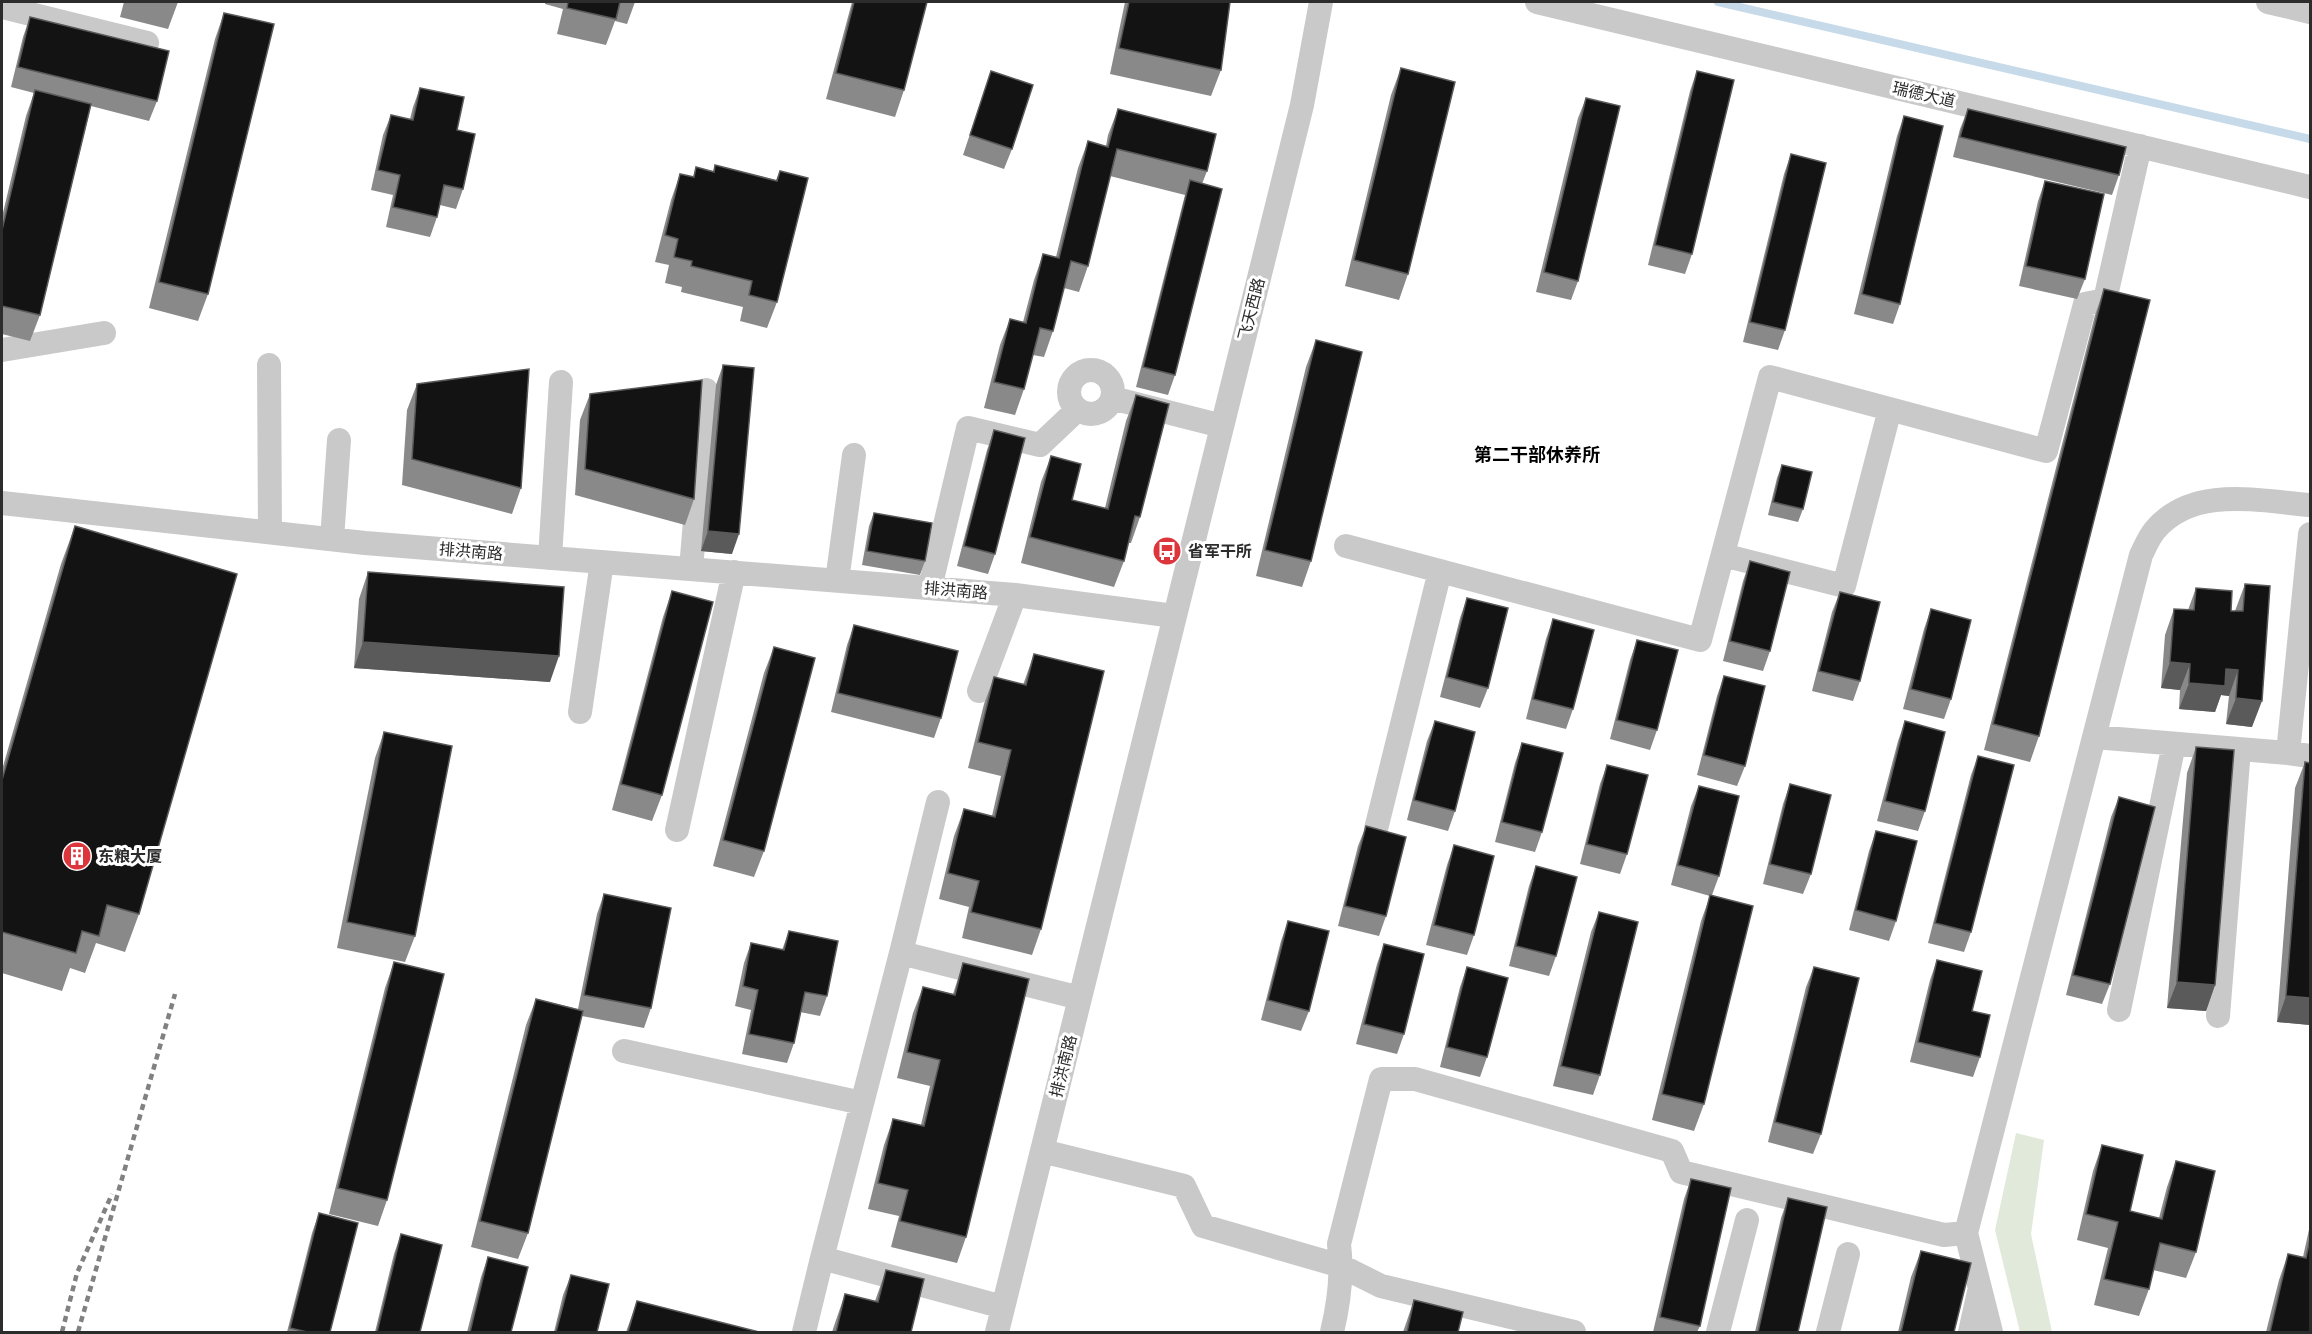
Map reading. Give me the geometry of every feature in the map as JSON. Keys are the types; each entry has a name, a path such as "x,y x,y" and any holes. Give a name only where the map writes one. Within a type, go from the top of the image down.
{"street":[{"name":"飞天西路","path":"1174,616 1302,105 1322,2"},
{"name":"瑞德大道","path":"1537,2 2310,187"},
{"path":"2268,2 2310,12"},
{"path":"2,7 147,43"},
{"path":"1346,546 1700,640 1770,377 2046,451 2085,304 2104,300 2140,146"},
{"path":"2,350 104,333"},
{"path":"269,365 270,532"},
{"path":"1096,371 1104,375 1112,389 1112,398 1108,406 1101,411 1085,413 1077,410 1069,395 1069,386 1080,373 1096,371"},
{"path":"550,558 561,382"},
{"path":"691,569 706,390"},
{"path":"1112,398 1222,426"},
{"path":"1723,555 1844,586 1890,409"},
{"path":"930,588 968,428 1040,446 1077,410"},
{"path":"332,539 339,440"},
{"path":"837,581 854,454"},
{"path":"1991,1332 1966,1233 2140,555 2154,531 2169,517 2186,507 2207,501 2232,499 2310,506"},
{"name":"排洪南路","path":"2,503 332,539 1015,595 1174,616 997,1332"},
{"path":"2094,737 2299,754 2310,534"},
{"path":"580,712 602,562"},
{"path":"1376,829 1440,571"},
{"path":"677,830 734,572"},
{"path":"979,691 1015,595"},
{"path":"2119,1010 2174,744"},
{"path":"2218,1016 2239,749"},
{"path":"804,1332 938,802"},
{"path":"901,953 1080,998"},
{"path":"624,1051 862,1103"},
{"path":"1332,1332 1338,1304 1341,1266 1339,1244 1381,1079 1414,1079 1672,1151 1681,1172 1944,1235 1966,1233"},
{"path":"1042,1151 1184,1186 1203,1226 1341,1266 1381,1286 1574,1332"},
{"path":"1718,1332 1747,1220"},
{"path":"1828,1332 1848,1254"},
{"path":"822,1258 1003,1307"},
{"path":"1970,1332 1980,1287"}],"green space":[{"path":"2016,1133 2044,1140 2031,1234 2052,1332 2020,1332 1995,1230"}],"building":[{"path":"568,2 620,2 616,19 567,8"},
{"path":"854,2 927,2 904,90 836,73"},
{"path":"1129,2 1230,2 1221,70 1119,48"},
{"path":"224,13 274,24 208,294 159,282"},
{"path":"30,17 169,51 157,101 18,67"},
{"path":"1401,68 1455,82 1408,274 1354,260"},
{"path":"991,71 1033,85 1012,149 970,135"},
{"path":"1697,71 1734,80 1692,254 1655,245"},
{"path":"420,88 464,97 457,130 475,134 463,189 444,185 437,217 393,207 400,175 378,170 391,115 413,120"},
{"path":"35,90 91,104 40,315 2,306 2,230"},
{"path":"1586,98 1620,106 1578,281 1544,272"},
{"path":"1118,109 1216,134 1207,171 1117,149 1088,266 1071,261 1053,331 1040,328 1024,389 994,382 1010,319 1026,323 1043,254 1059,258 1088,141 1108,147"},
{"path":"1968,109 2126,147 2119,175 1960,137"},
{"path":"1904,116 1943,126 1900,304 1862,294"},
{"path":"1791,154 1826,163 1785,330 1750,322"},
{"path":"715,165 777,181 780,171 808,178 777,302 749,295 752,281 691,266 692,261 674,257 678,239 665,235 680,174 694,177 696,167 714,172"},
{"path":"1190,180 1222,189 1175,375 1143,367"},
{"path":"2045,181 2104,194 2085,279 2026,266"},
{"path":"2104,289 2150,300 2039,736 1993,724"},
{"path":"1316,340 1362,352 1311,561 1265,550"},
{"path":"723,365 754,368 739,534 708,531"},
{"path":"529,369 521,488 412,459 417,384"},
{"path":"702,380 694,499 585,469 590,394"},
{"path":"1136,395 1169,404 1140,517 1135,516 1124,561 1030,537 1051,456 1081,464 1072,500 1108,509"},
{"path":"994,430 1025,438 995,554 964,546"},
{"path":"1782,465 1812,472 1803,509 1773,502"},
{"path":"874,513 932,523 925,561 867,551"},
{"name":"东粮大厦","path":"75,526 237,574 139,914 107,905 99,936 82,931 76,953 2,932 2,780"},
{"path":"1750,561 1790,572 1770,651 1730,641"},
{"path":"368,572 564,587 559,656 363,642"},
{"path":"2245,584 2270,586 2262,701 2236,698 2238,670 2226,669 2225,686 2189,683 2190,664 2170,662 2174,609 2194,610 2196,588 2232,591 2231,611 2243,611"},
{"path":"672,591 713,602 662,795 621,784"},
{"path":"1840,592 1880,602 1860,681 1819,671"},
{"path":"1467,598 1508,608 1488,688 1447,677"},
{"path":"1931,609 1971,620 1951,699 1911,689"},
{"path":"1553,619 1594,630 1573,709 1533,699"},
{"path":"854,625 958,651 941,718 838,693"},
{"path":"1637,640 1678,650 1657,730 1617,720"},
{"path":"774,647 815,658 764,851 723,840"},
{"path":"1034,654 1104,671 1041,929 971,912 979,881 948,873 964,809 995,817 1011,750 978,742 994,677 1026,685"},
{"path":"1724,676 1765,686 1745,766 1704,755"},
{"path":"1435,721 1475,732 1455,811 1414,800"},
{"path":"1905,721 1945,732 1925,811 1885,801"},
{"path":"384,732 452,746 415,936 347,922"},
{"path":"1522,743 1563,753 1542,832 1502,822"},
{"path":"2196,747 2234,750 2215,985 2177,982"},
{"path":"1978,756 2014,765 1971,932 1935,923"},
{"path":"2305,762 2310,763 2310,998 2286,996"},
{"path":"1607,765 1648,775 1627,854 1587,844"},
{"path":"1790,784 1831,795 1811,874 1770,864"},
{"path":"1699,786 1739,796 1719,876 1678,865"},
{"path":"2119,797 2155,807 2110,984 2073,975"},
{"path":"1366,826 1406,837 1386,916 1345,906"},
{"path":"1876,831 1917,841 1896,921 1856,910"},
{"path":"1454,845 1494,856 1474,935 1434,925"},
{"path":"1536,866 1577,877 1556,956 1516,946"},
{"path":"604,894 671,908 651,1008 584,995"},
{"path":"1710,895 1753,906 1704,1104 1662,1094"},
{"path":"1599,912 1638,922 1600,1075 1561,1066"},
{"path":"1288,921 1329,931 1309,1011 1268,1000"},
{"path":"789,931 838,941 827,996 805,992 794,1043 749,1034 758,990 743,986 751,943 784,950"},
{"path":"1384,944 1424,954 1404,1034 1364,1024"},
{"path":"1937,960 1982,971 1972,1011 1990,1015 1980,1057 1918,1042"},
{"path":"394,962 444,974 387,1200 338,1188"},
{"path":"963,963 1029,979 966,1237 900,1221 908,1190 878,1183 893,1119 924,1126 940,1060 907,1052 923,987 955,995"},
{"path":"1467,967 1508,978 1487,1057 1447,1047"},
{"path":"1814,967 1859,978 1821,1134 1775,1122"},
{"path":"536,999 583,1011 528,1233 480,1221"},
{"path":"2102,1145 2143,1155 2130,1211 2162,1219 2176,1161 2215,1171 2196,1252 2160,1243 2149,1289 2104,1279 2118,1222 2086,1214"},
{"path":"1691,1179 1731,1188 1700,1326 1660,1317"},
{"path":"1788,1198 1827,1207 1798,1332 1758,1332"},
{"path":"319,1213 358,1223 330,1332 307,1332 290,1328"},
{"path":"401,1234 442,1245 420,1332 377,1332"},
{"path":"2310,1239 2310,1332 2270,1332 2288,1254 2306,1258"},
{"path":"1921,1251 1971,1263 1954,1332 1901,1332"},
{"path":"488,1257 528,1267 511,1332 470,1332"},
{"path":"886,1270 924,1279 911,1332 836,1332 845,1294 878,1302"},
{"path":"571,1275 609,1284 597,1332 556,1332"},
{"path":"1414,1300 1463,1312 1458,1332 1407,1332"},
{"path":"637,1301 759,1332 628,1332"}],"waterway":[{"path":"1718,2 2310,139"}],"railway":[{"path":"78,1332 175,994"},
{"path":"62,1332 77,1273 112,1194"}],"place":[{"name":"省军干所","path":"1167,551"},
{"name":"东粮大厦","path":"77,856"}],"district":[{"name":"第二干部休养所","path":"1537,454"}]}
